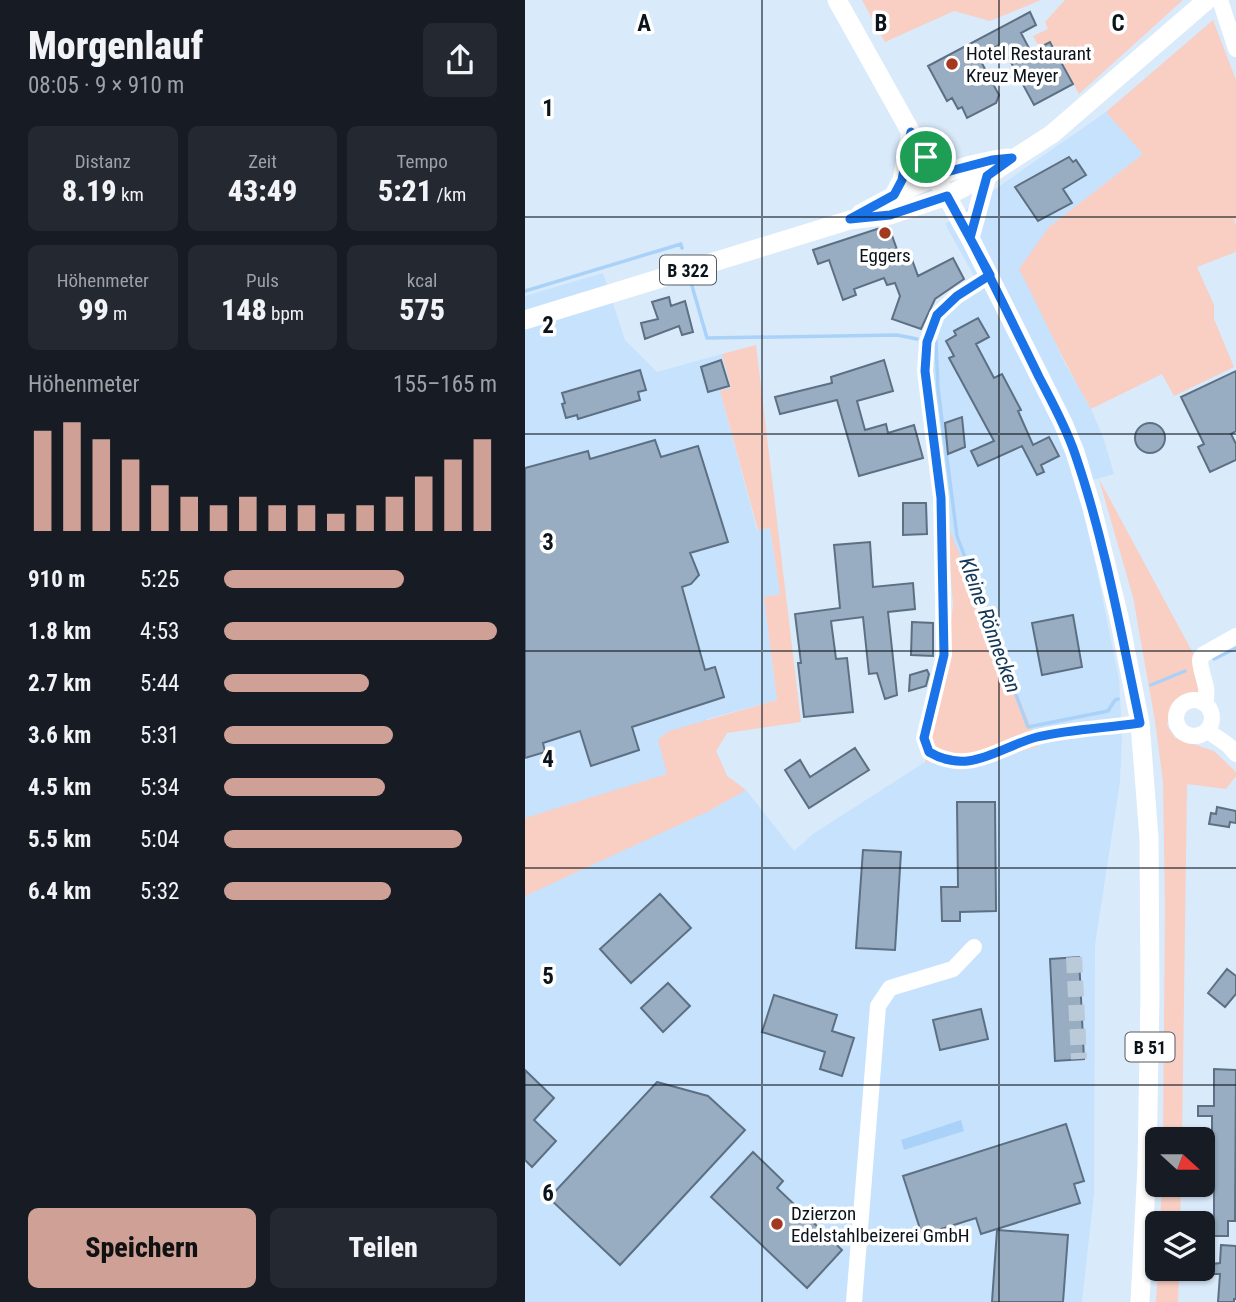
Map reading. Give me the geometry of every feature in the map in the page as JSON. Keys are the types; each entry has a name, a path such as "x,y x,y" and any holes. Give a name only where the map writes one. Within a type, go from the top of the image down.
{"main road":[{"name":"B 51","path":"837,0 990,275 1063,423 1092,508 1119,617 1140,723 1149,838 1147,1166 1140,1302"},
{"name":"B 322","path":"850,219 890,215 947,196 987,176 1067,122 1207,0"},
{"path":"894,195 902,180 911,132"},
{"name":"B 322","path":"525,320 850,219 935,175 992,160 1012,158"},
{"path":"970,238 987,176"}],"street":[{"path":"1220,0 1236,49"},
{"path":"990,275 957,296 937,315 927,342 925,371 941,498 944,655 924,738 929,752 939,758 963,762 1003,752 1036,737 1140,723"},
{"path":"1205,703 1207,686 1199,659 1236,636"},
{"path":"1194,699 1205,703 1213,718 1207,731 1199,736 1185,734 1175,720 1179,708 1184,702 1194,699"},
{"path":"1207,731 1236,754"},
{"path":"854,1302 878,1006 890,988 953,969 974,947"}],"shaded area":[{"path":"862,0 1041,0 990,21 954,11 885,42"},
{"path":"1065,0 1183,0 1079,94 1051,41 1039,47 1033,36 1048,29 1045,22"},
{"path":"1213,20 1236,80 1236,252 1197,267 1214,305 1214,319 1234,367 1174,396 1162,374 1091,409 1019,269 1049,227 1143,154 1106,112"},
{"path":"1106,112 1144,154 1049,227 1044,316 1064,362 1091,409 1114,474 1079,484 1119,679 1122,733 1120,782 1095,945 1094,1193 1082,1302 525,1302 525,296 603,273 625,340 657,372 722,354 731,388 720,391 757,530 770,528 780,594 764,597 777,700 707,719 716,751 727,776 746,790 794,851 813,834 925,762 1005,757 947,524 948,497 933,369 933,343 941,317 982,290 945,224"},
{"path":"756,345 801,722 727,733 716,751 727,776 746,790 709,811 525,896 525,818 667,774 658,740 669,731 777,700 764,597 780,594 770,528 758,530 720,391 731,388 722,354"},
{"path":"1099,479 1194,655 1200,691 1178,703 1167,725 1175,738 1214,751 1236,772 1226,789 1187,784 1182,1127 1163,1127 1163,782 1133,597"},
{"path":"947,524 1039,746 982,760 925,762 938,712 953,606"},
{"path":"961,1120 964,1131 904,1150 901,1140"},
{"path":"1161,1197 1181,1197 1180,1211 1161,1211"},
{"path":"1157,1281 1179,1281 1178,1302 1156,1302"}],"building":[{"path":"1030,12 1036,25 1021,33 1031,52 1050,42 1073,84 1034,105 1001,44 978,56 999,95 996,103 967,118 962,107 958,109 952,98 947,101 928,66"},
{"path":"1069,157 1073,162 1076,160 1086,175 1063,189 1072,203 1038,221 1015,187"},
{"path":"889,227 900,258 910,254 918,276 953,258 964,279 935,299 921,329 892,319 900,296 895,283 887,285 884,278 854,289 856,295 843,300 829,260 818,264 813,250"},
{"path":"669,297 671,306 685,301 693,332 682,335 679,326 645,339 641,323 658,319 652,302"},
{"path":"978,318 989,337 976,344 994,378 1002,374 1021,410 1018,411 1033,445 1049,437 1059,456 1041,465 1044,472 1037,475 1022,446 978,466 971,451 994,441 949,358 954,356 946,341 956,335 954,331"},
{"path":"721,360 729,386 708,392 701,367"},
{"path":"884,360 893,391 857,401 865,430 886,424 888,433 914,425 923,458 859,476 837,400 780,414 775,397 832,383 831,377"},
{"path":"640,370 646,390 638,392 640,400 578,419 577,415 566,418 562,393"},
{"path":"1236,371 1236,431 1231,434 1236,444 1236,460 1210,472 1198,447 1204,444 1181,397"},
{"path":"962,417 965,447 948,454 945,423"},
{"path":"1150,423 1161,427 1165,438 1161,449 1150,453 1139,449 1135,438 1139,427"},
{"path":"655,440 661,457 698,446 728,542 690,553 699,575 691,584 682,587 705,670 715,667 724,697 632,727 639,750 591,766 580,731 543,743 545,752 525,758 525,468 588,451 590,459"},
{"path":"903,503 926,503 927,534 903,535"},
{"path":"870,542 873,587 913,583 915,609 888,612 897,695 885,699 877,673 869,674 863,617 831,621 836,659 847,658 853,712 804,717 795,614 840,608 834,545"},
{"path":"1073,615 1082,667 1042,675 1032,623"},
{"path":"912,622 933,623 933,656 911,655"},
{"path":"927,670 929,674 926,686 909,691 910,675"},
{"path":"855,748 869,770 809,808 785,770 800,760 810,777"},
{"path":"957,802 995,802 996,911 960,912 960,921 942,921 941,887 958,887"},
{"path":"1217,807 1236,811 1236,823 1230,822 1229,827 1209,824 1211,813 1216,814"},
{"path":"863,850 901,852 895,950 856,948"},
{"path":"660,894 691,928 631,983 600,949"},
{"path":"1079,957 1084,1059 1055,1061 1050,959"},
{"path":"1227,969 1236,976 1236,994 1225,1007 1208,993"},
{"path":"668,983 690,1006 663,1032 641,1008"},
{"path":"774,995 837,1015 832,1031 854,1038 842,1076 820,1069 825,1052 762,1032"},
{"path":"981,1009 988,1039 940,1050 933,1020"},
{"path":"1214,1069 1236,1070 1235,1221 1228,1221 1228,1236 1215,1236 1215,1127 1212,1127 1212,1116 1198,1116 1198,1106 1214,1106"},
{"path":"525,1070 554,1098 534,1120 556,1141 532,1167 525,1160"},
{"path":"657,1082 708,1096 745,1130 620,1265 549,1198"},
{"path":"1066,1124 1084,1181 1074,1184 1080,1203 981,1234 976,1218 922,1235 903,1176"},
{"name":"Dzierzon Edelstahlbeizerei GmbH","path":"753,1152 783,1181 777,1188 842,1250 807,1288 711,1197"},
{"path":"997,1230 1068,1235 1063,1302 992,1302"},
{"path":"1221,1245 1236,1246 1234,1302 1218,1302 1220,1274 1215,1274 1215,1264 1220,1263"}],"waterway":[{"name":"Kleine Rönnecken","path":"525,291 681,244 682,248"},
{"name":"Kleine Rönnecken","path":"692,286 707,338 897,335 917,339"},
{"name":"Kleine Rönnecken","path":"936,342 938,389 957,536 1028,727 1108,711 1118,699"},
{"name":"Kleine Rönnecken","path":"1214,659 1236,648"},
{"name":"Kleine Rönnecken","path":"1151,685 1185,671"}],"tunnel":[{"path":"1074,957 1079,1059"}],"place":[{"name":"Hotel Restaurant Kreuz Meyer","path":"952,64"},
{"name":"Eggers","path":"885,233"},
{"name":"Dzierzon Edelstahlbeizerei GmbH","path":"777,1224"}],"route":[{"path":"926,157 911,132 902,180 894,195 850,219 890,215 947,196 990,275 957,296 937,315 927,342 925,371 941,498 944,655 924,738 929,752 939,758 963,762 1003,752 1036,737 1140,723 1119,617 1075,452 1063,423 990,275 970,238 987,176 1012,158 992,160 935,175 926,157"}]}
